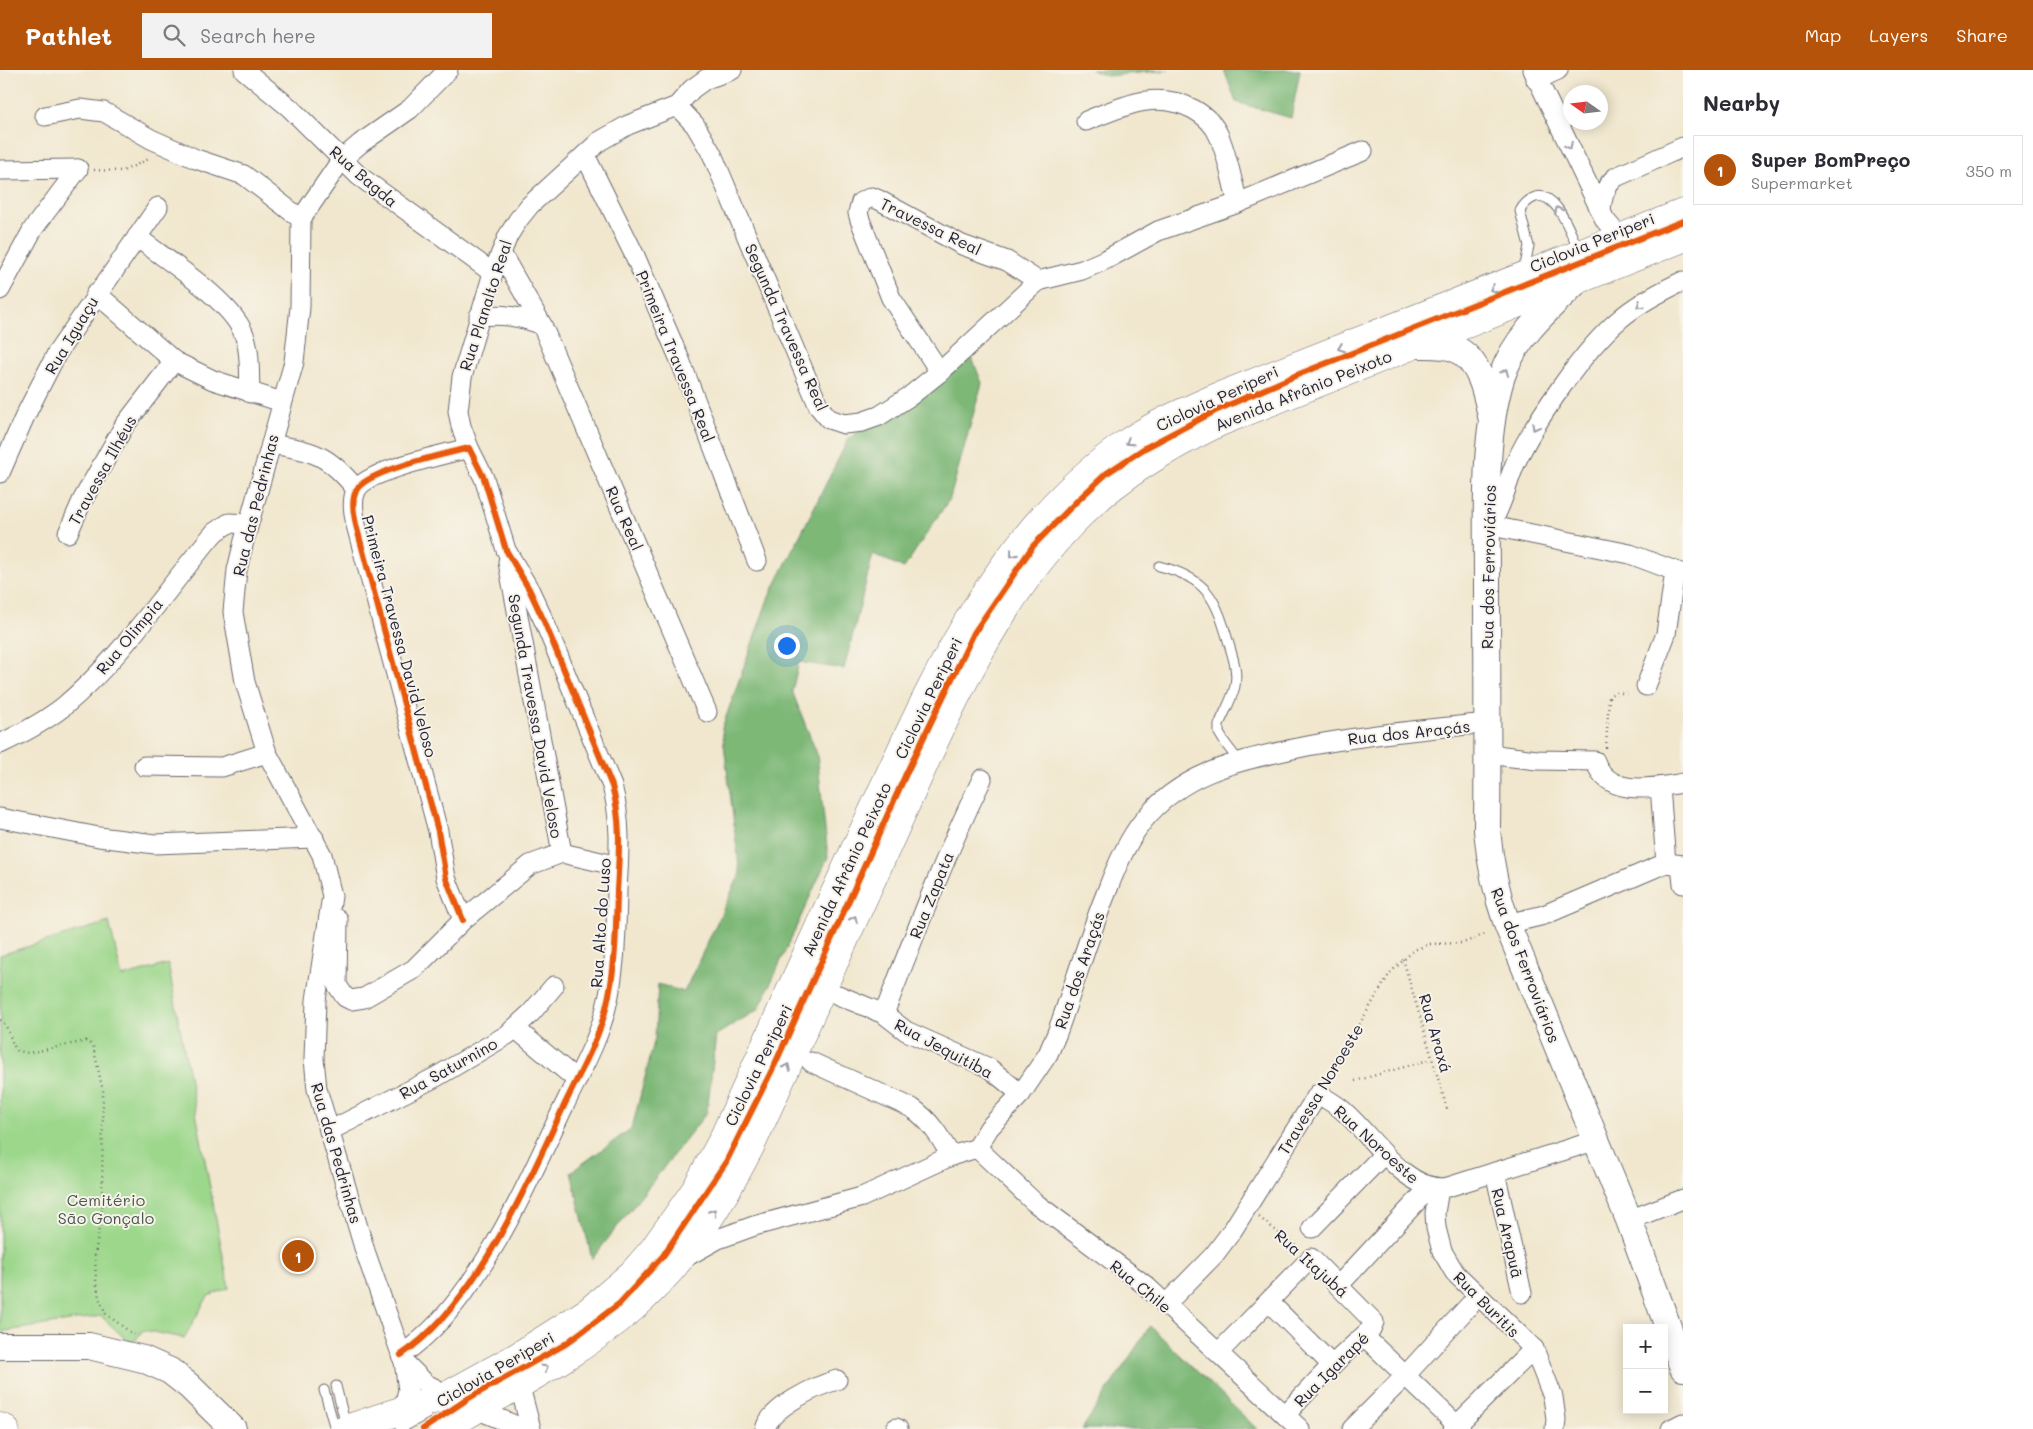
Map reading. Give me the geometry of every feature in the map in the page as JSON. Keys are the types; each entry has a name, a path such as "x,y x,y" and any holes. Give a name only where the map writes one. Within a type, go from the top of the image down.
{"main road":[{"name":"Avenida Afrânio Peixoto","path":"443,1429 582,1344 630,1310 678,1261 721,1200 752,1143 970,667 1019,588 1046,551 1075,519 1108,490 1147,461 1183,440 1228,418 1577,281 1683,213"},
{"name":"Avenida Afrânio Peixoto","path":"346,1429 401,1420 483,1377 569,1325 610,1295 632,1273 674,1222 722,1141 870,816 941,668 972,611 1029,533 1062,497 1096,466 1146,431 1183,412 1259,379 1580,254 1683,238"},
{"name":"Rua dos Ferroviários","path":"1577,281 1526,334 1514,353 1503,374 1492,419 1487,522 1487,830 1489,854 1493,879 1508,924 1629,1220 1683,1368"},
{"name":"Rua dos Ferroviários","path":"1417,345 1455,349 1468,358 1485,388 1492,419"},
{"path":"0,1346 89,1346 143,1359 170,1371 189,1386 229,1427"},
{"path":"0,1427 5,1429"}],"street":[{"name":"Rua Bagda","path":"244,70 290,108 359,176 493,273"},
{"path":"45,116 80,109 104,112 151,139 196,159 244,175 301,219 342,159 361,143 410,109 448,70"},
{"name":"Rua Planalto Real","path":"472,454 461,426 458,395 479,316 508,236 530,205 585,155 614,132 676,106 699,84 732,70"},
{"path":"1558,70 1535,75 1608,226 1628,248"},
{"path":"1086,121 1147,100 1160,99 1184,104 1207,118 1220,138 1238,203"},
{"name":"Segunda Travessa Real","path":"676,106 695,125 712,154 819,407 829,419 844,424 862,422 879,416 910,396 940,372 1038,281 1082,270 1107,259 1158,231 1238,203 1363,151"},
{"path":"1601,210 1608,183 1616,177 1683,146"},
{"name":"Primeira Travessa Real","path":"585,155 635,256 676,352 757,561"},
{"path":"0,170 78,169"},
{"path":"0,290 33,229 78,169"},
{"name":"Travessa Real","path":"940,372 901,315 885,285 860,220 858,213 861,202 872,197 879,200 962,245 1007,261 1038,281"},
{"name":"Rua Iguaçu","path":"0,473 25,416 57,353 96,293 158,206"},
{"name":"Rua das Pedrinhas","path":"301,219 299,335 294,362 248,524 237,570 233,612 245,682 268,754 314,838 328,872 332,896 316,1000 314,1034 317,1089 365,1251 402,1358 408,1390 401,1420"},
{"path":"137,237 222,304 236,318 244,333 247,345 250,393"},
{"name":"Rua Real","path":"501,253 542,325 707,712"},
{"path":"1487,522 1496,514 1516,463 1539,420 1601,338 1621,318 1646,301 1683,281"},
{"path":"96,293 174,360 212,380 282,402"},
{"path":"479,316 502,314 516,316 542,325"},
{"name":"Travessa Ilhéus","path":"68,533 82,501 124,426 174,360"},
{"path":"271,444 301,448 330,461 342,471 356,490 371,477 472,454"},
{"name":"Rua Alto do Luso","path":"402,1358 420,1342 470,1283 500,1234 577,1080 608,1000 616,939 620,830 618,807 612,786 544,621 506,550 484,478 472,454"},
{"name":"Primeira Travessa David Veloso","path":"356,490 354,505 356,525 438,831 446,878 463,920"},
{"path":"1487,522 1630,554 1679,573 1666,634 1646,686"},
{"name":"Rua Olimpia","path":"0,744 61,709 100,673 215,532 229,523 248,524"},
{"name":"Segunda Travessa David Veloso","path":"506,550 562,853"},
{"name":"Rua dos Araçás","path":"977,1148 989,1128 1021,1094 1048,1054 1112,877 1128,844 1143,821 1164,800 1186,784 1209,771 1238,760 1351,737 1487,723"},
{"path":"144,766 222,766 268,754"},
{"path":"1488,754 1597,765 1610,782 1621,788 1660,787 1683,783"},
{"name":"Rua Zapata","path":"884,1014 926,904 982,779"},
{"path":"1660,787 1683,884"},
{"path":"0,818 99,837 155,844 314,838"},
{"path":"332,896 338,923 337,985 340,992 351,1000 364,998 414,969 463,920 530,865 562,853 618,866"},
{"path":"1508,924 1544,915 1677,865"},
{"name":"Rua Saturnino","path":"329,1131 436,1077 516,1029 554,986"},
{"name":"Rua Jequitiba","path":"838,994 884,1014 906,1031 989,1068 1021,1094"},
{"path":"516,1029 577,1080"},
{"path":"811,1062 912,1108 926,1118 951,1156"},
{"name":"Rua Noroeste","path":"1318,1094 1341,1109 1384,1154 1410,1177 1434,1188"},
{"name":"Travessa Noroeste","path":"1165,1305 1214,1255 1247,1207 1318,1094"},
{"path":"1339,1285 1434,1188 1495,1172 1597,1140"},
{"path":"678,1261 718,1239 754,1226 862,1198 951,1156 977,1148"},
{"name":"Rua Chile","path":"977,1148 1034,1202 1145,1285 1300,1429"},
{"path":"1312,1228 1384,1154"},
{"name":"Rua Arapuã","path":"1495,1172 1522,1294"},
{"name":"Rua Buritis","path":"1434,1188 1436,1228 1442,1251 1455,1273 1477,1297 1534,1349 1553,1397 1556,1419 1555,1429"},
{"path":"1629,1220 1683,1199"},
{"path":"1219,1352 1311,1258"},
{"name":"Rua Itajubá","path":"1311,1258 1339,1285 1369,1329"},
{"path":"1352,1429 1405,1376 1477,1297"},
{"path":"1269,1302 1332,1365"},
{"path":"1369,1329 1405,1376 1457,1428 1534,1349"},
{"name":"Rua Igarapé","path":"1285,1415 1369,1329"},
{"name":"Rua das Pedrinhas","path":"402,1358 426,1384 448,1395"},
{"path":"765,1429 771,1417 798,1397 837,1380"},
{"path":"519,1383 531,1429"},
{"path":"476,1409 524,1429"},
{"path":"1671,1429 1683,1423"}],"lane":[{"path":"1522,278 1530,246 1520,211 1523,205 1534,197 1542,196 1554,201 1580,254"},
{"path":"1160,566 1179,571 1194,578 1206,589 1218,608 1236,667 1236,684 1219,726 1219,733 1238,760"},
{"path":"401,1420 439,1408 483,1377"},
{"path":"336,1386 346,1429"},
{"path":"324,1390 335,1429"}],"path":[{"path":"78,169 123,171 154,157"},
{"path":"1597,765 1596,757 1604,753 1606,748 1609,696 1614,693 1638,693 1646,686"},
{"path":"0,1020 5,1024 10,1041 18,1051 29,1053 86,1041 93,1046 103,1091 102,1208 95,1255 99,1298 106,1314 140,1340"},
{"path":"1355,1081 1432,1059"}],"green space":[{"path":"1091,70 1169,70 1107,76"},
{"path":"1224,70 1300,70 1291,118 1236,102"},
{"path":"972,358 982,383 950,498 904,568 873,554 844,669 799,662 792,691 817,754 828,857 759,1009 716,1035 707,1112 592,1259 571,1172 632,1128 655,1038 658,984 684,992 740,874 722,728 768,599 849,438"},
{"name":"Cemitério São Gonçalo","path":"109,922 122,977 168,964 229,1288 208,1296 184,1338 143,1330 132,1345 101,1316 0,1332 0,955"},
{"path":"1150,1326 1257,1429 1082,1429"}],"cycle path":[{"name":"Ciclovia Periperi","path":"423,1429 469,1398 564,1345 619,1304 663,1256 726,1162 775,1064 906,774 974,633 1033,546 1076,502 1107,473 1145,448 1215,411 1297,375 1683,221"},
{"path":"401,1355 428,1333 453,1307 496,1243 515,1208 598,1033 609,994 615,950 619,839 612,786 544,621 529,589 506,550 484,478 469,448 407,464 374,477 362,484 356,491 353,503 356,525 438,831 446,878 463,920"}],"place":[{"name":"Super BomPreço","path":"298,1256"}]}
